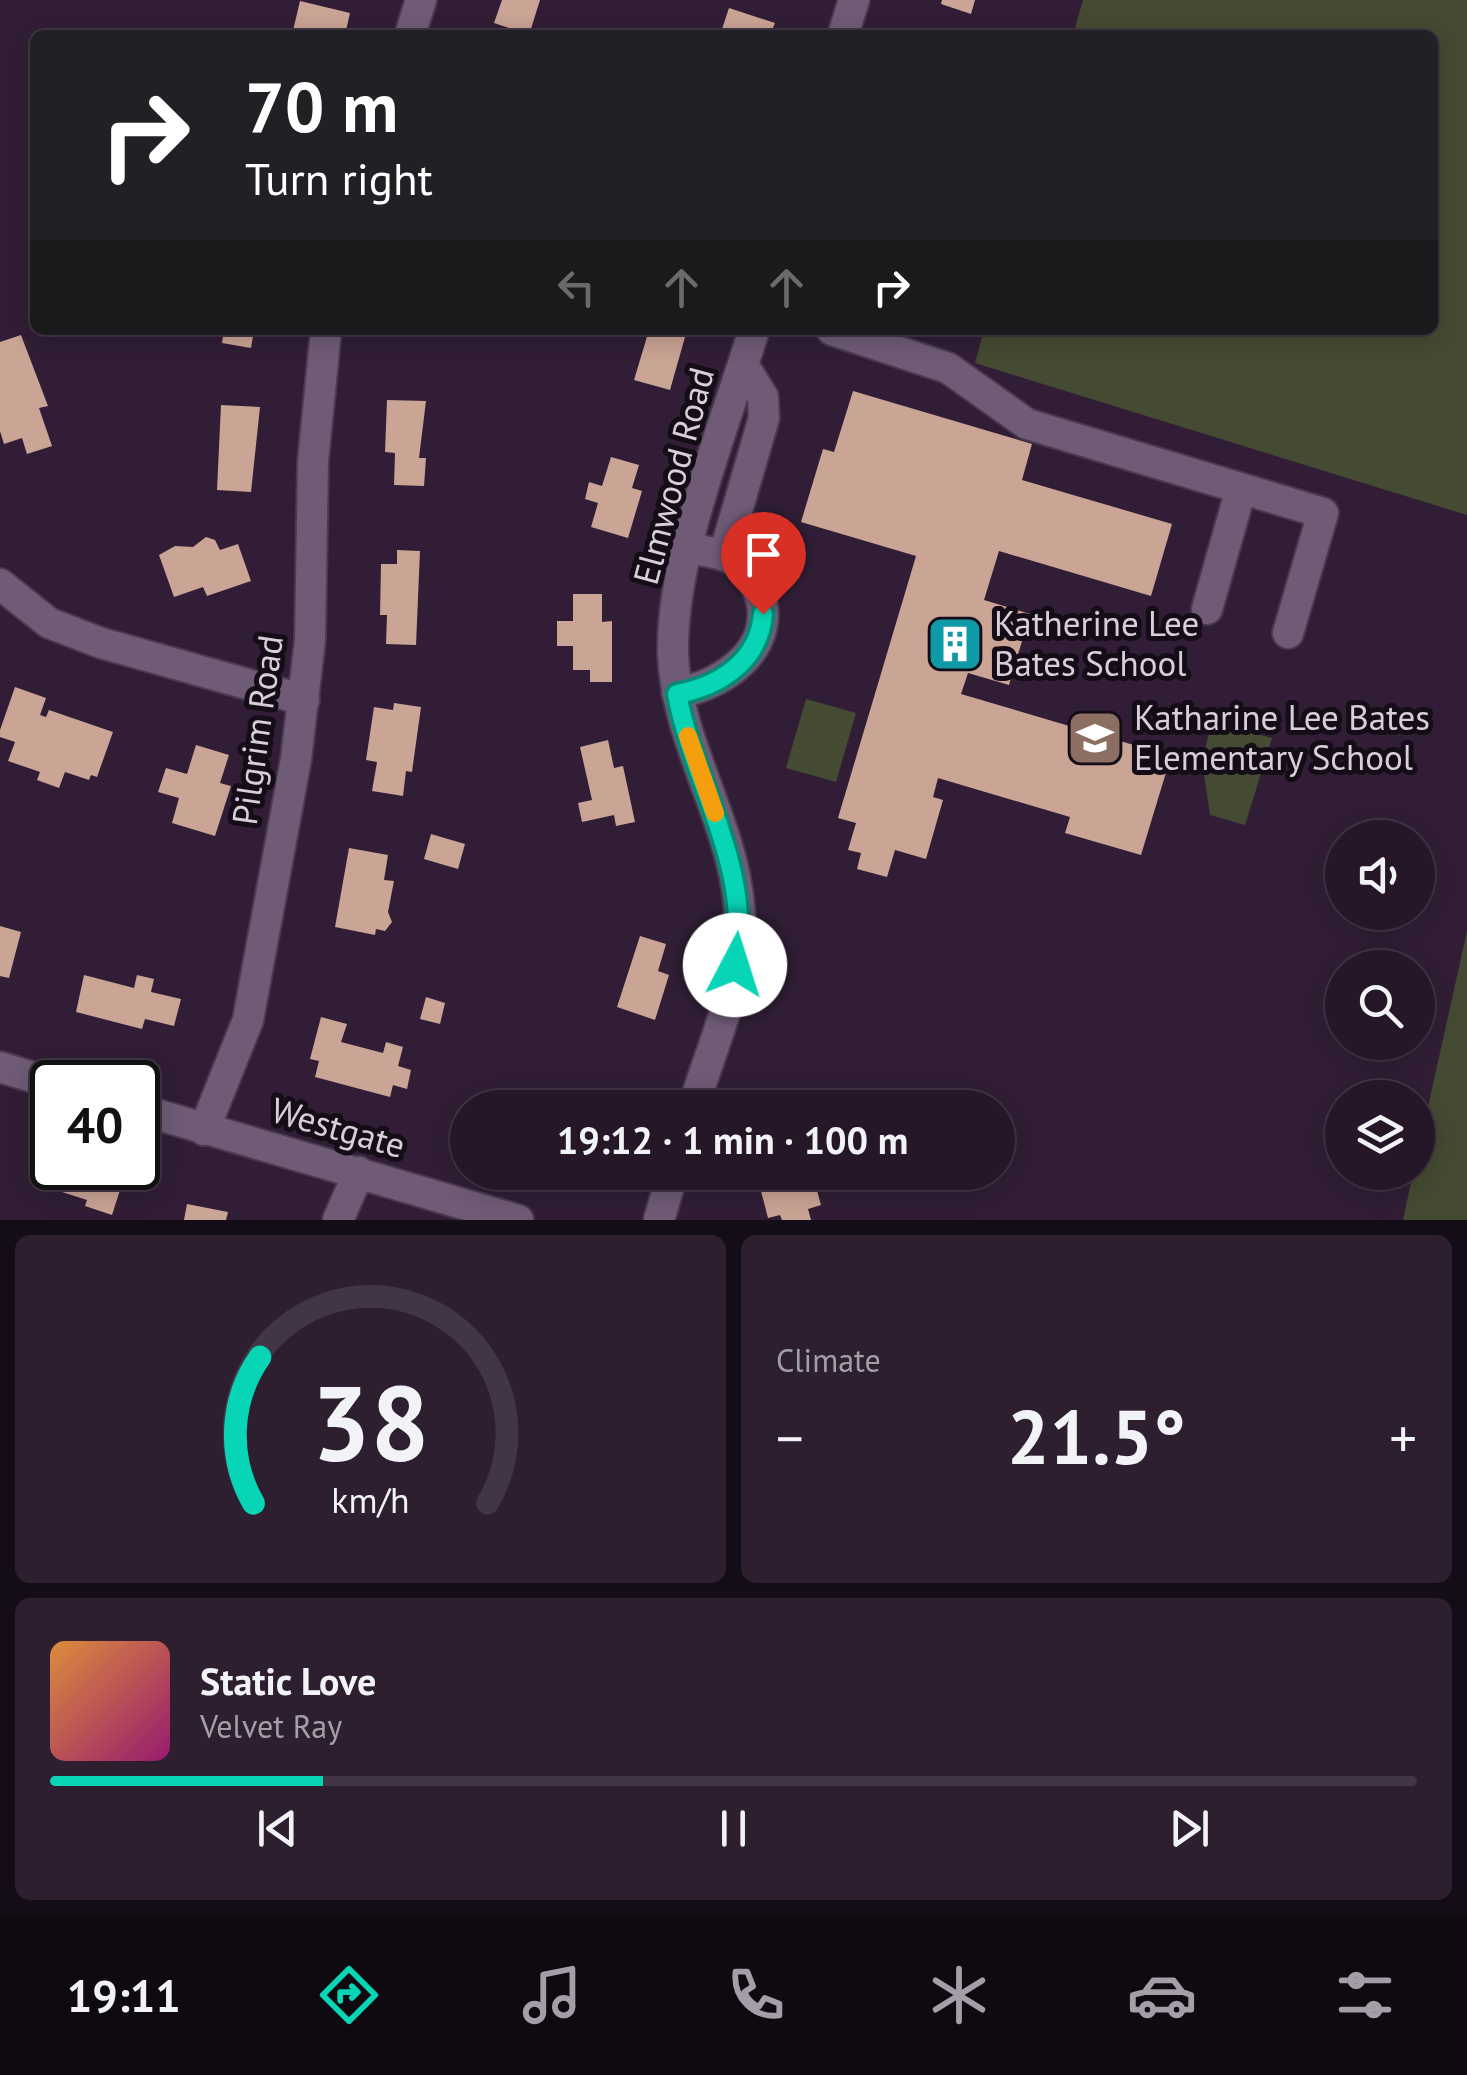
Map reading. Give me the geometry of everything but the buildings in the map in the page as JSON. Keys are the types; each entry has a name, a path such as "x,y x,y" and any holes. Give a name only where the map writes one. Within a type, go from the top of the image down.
{"street":[{"path":"412,30 421,0"},
{"path":"845,30 854,0"},
{"name":"Pilgrim Road","path":"204,1130 248,1020 304,700 312,592 315,423 325,335"},
{"name":"Elmwood Road","path":"699,1090 732,982 740,931 731,864 677,694 674,622 687,548 752,335"},
{"path":"847,335 948,368 1027,424 1323,513 1288,633"},
{"path":"724,555 764,418 763,397 743,365"},
{"path":"1207,609 1241,490"},
{"path":"677,694 705,687 726,676 751,651 760,633 762,605 745,568 724,555 687,548"},
{"path":"0,584 49,623 101,644 304,700"},
{"path":"0,1067 30,1076"},
{"name":"Westgate","path":"160,1116 518,1220"},
{"path":"338,1220 359,1172"},
{"path":"659,1220 668,1190"}],"green space":[{"path":"1083,0 1467,0 1467,515 975,363 983,335 1438,335 1438,30 1074,30"},
{"path":"806,699 856,713 836,782 786,768"},
{"path":"1212,722 1272,738 1245,825 1210,815 1202,761"},
{"path":"1467,931 1467,1220 1403,1220 1409,1190 1435,1190 1434,1080"}],"slow traffic":[{"path":"688,736 715,813"}],"place":[{"name":"Katherine Lee Bates School","path":"955,644"},
{"name":"Katharine Lee Bates Elementary School","path":"1095,738"}],"route":[{"path":"735,965 740,931 734,879 677,694 705,687 735,669 756,642 763,614"}]}
